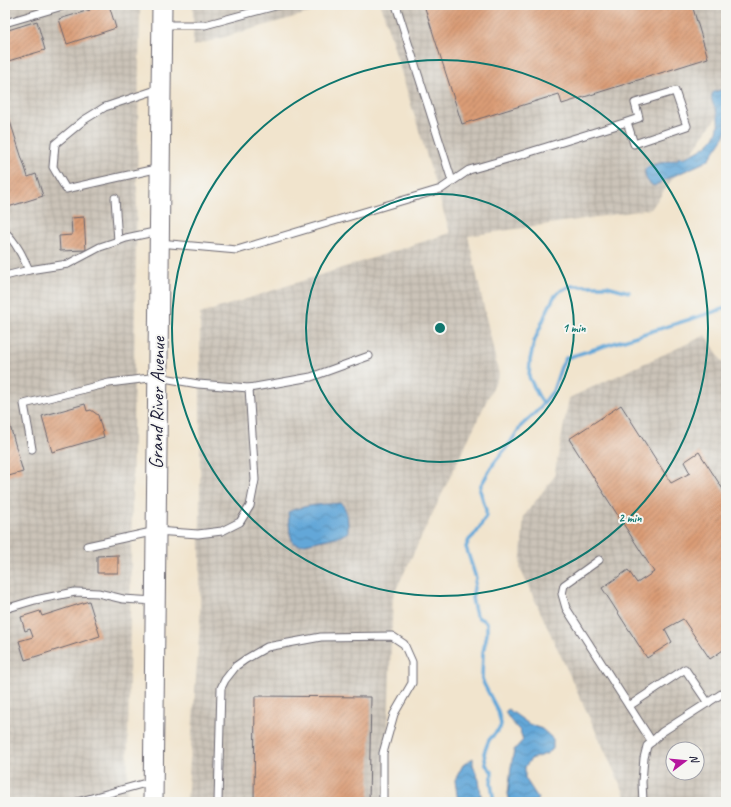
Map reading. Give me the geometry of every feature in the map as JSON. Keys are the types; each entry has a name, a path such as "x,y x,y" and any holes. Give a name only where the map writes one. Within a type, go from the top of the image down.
{"main road":[{"name":"Grand River Avenue","path":"153,802 162,5"}],"lane":[{"path":"5,23 66,5"},
{"path":"162,25 205,25 279,5"},
{"path":"396,5 452,181"},
{"path":"160,168 66,189 53,167 55,144 84,120 105,107 161,88"},
{"path":"5,276 29,270 68,264 100,248 126,238 159,237 237,250 441,189 469,170 639,118 635,103 675,91 687,126 634,144 627,122"},
{"path":"116,198 118,241"},
{"path":"5,232 10,236 29,270"},
{"path":"32,448 24,404 110,383 158,377 198,384 249,388 311,377 370,356"},
{"path":"87,546 156,531 198,534 222,531 240,522 250,506 255,480 249,388"},
{"path":"599,560 564,585 562,594 566,608 652,742"},
{"path":"5,610 35,600 75,592 98,593 123,599 155,601"},
{"path":"218,802 221,688 225,680 236,666 246,658 267,647 321,637 392,636 404,644 412,662 412,683 394,714 383,753 383,802"},
{"path":"5,649 5,658"},
{"path":"629,706 685,668 708,703"},
{"path":"643,802 642,782 644,758 647,746 662,732 726,692"},
{"path":"76,802 153,781"}],"shaded area":[{"path":"5,5 140,5 127,802 5,802"},
{"path":"193,5 336,5 193,46"},
{"path":"381,5 726,5 726,104 651,209 468,236 499,375 393,596 385,802 187,802 200,623 200,314 450,233"},
{"path":"706,335 726,368 726,802 627,802 622,788 520,568 524,516 554,477 569,398"}],"water":[{"path":"720,90 726,92 726,134 710,158 705,162 654,186 652,185 646,179 645,169 652,165 678,159 679,157 683,158 706,146 712,141 718,128 718,119 712,100 712,94"},
{"path":"341,503 348,520 348,532 341,536 300,545 293,543 290,533 288,512 307,506"},
{"path":"508,709 529,724 542,729 553,739 553,749 546,754 531,759 525,767 525,778 538,798 536,802 510,802 508,794 514,750 523,740 520,731 505,712"},
{"path":"473,758 473,765 479,780 482,802 458,802 455,780 463,765"}],"building":[{"path":"88,5 109,5 116,28 67,44 59,19 90,10"},
{"path":"424,5 692,5 708,58 562,104 559,94 462,124"},
{"path":"37,21 45,50 5,62 5,31"},
{"path":"5,106 28,177 36,174 43,196 5,208"},
{"path":"84,217 86,250 60,251 59,236 72,235 71,218"},
{"path":"85,404 87,411 91,410 98,415 104,437 52,452 42,416"},
{"path":"621,405 671,483 690,473 684,462 699,452 726,494 726,648 710,659 683,619 665,629 672,642 647,658 602,588 628,570 637,583 654,572 569,439"},
{"path":"5,408 23,472 5,477"},
{"path":"118,555 118,573 97,573 97,556"},
{"path":"89,601 100,636 25,660 19,641 33,637 30,629 25,631 21,617 40,611 42,616"},
{"path":"255,696 371,697 369,802 254,802"}],"waterway":[{"path":"543,403 529,377 530,360 534,342 554,297 560,291 571,286 607,286 629,292"},
{"path":"494,802 491,783 492,772 486,765 484,753 489,740 500,728 501,724 498,711 482,678 483,652 487,634 487,624 476,615 472,598 476,578 466,547 469,540 477,532 486,516 486,510 480,490 481,485 494,463 521,426 538,410 553,391 561,367 566,358 726,308"}]}
